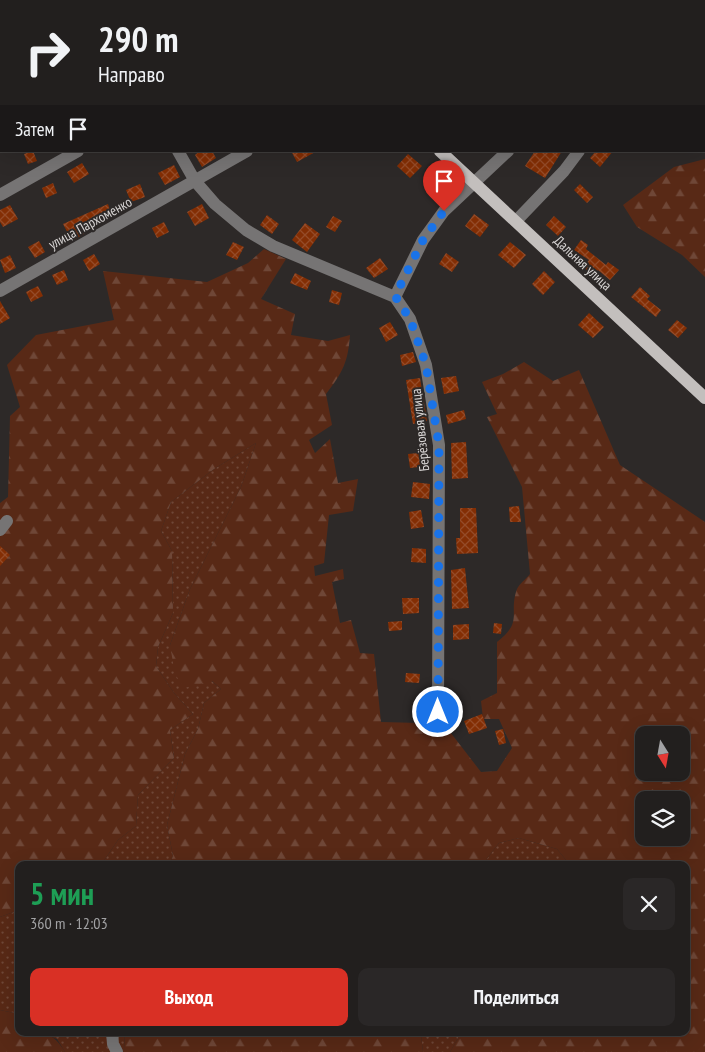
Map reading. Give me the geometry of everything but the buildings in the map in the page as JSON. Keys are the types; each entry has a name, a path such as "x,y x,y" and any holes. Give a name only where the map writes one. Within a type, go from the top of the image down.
{"main road":[{"name":"Дальняя улица","path":"441,152 705,398"}],"street":[{"path":"0,195 76,152"},
{"path":"179,152 195,181 215,204 246,230 267,242 395,296 423,240 444,211 507,152"},
{"name":"улица Пархоменко","path":"0,291 245,152"},
{"path":"516,221 552,184 578,152"},
{"name":"Берёзовая улица","path":"395,296 410,319 426,365 439,445 438,712"},
{"path":"112,1036 113,1044 117,1052"}],"green space":[{"path":"705,159 705,277 682,255 637,227 623,205 674,167"},
{"path":"264,249 286,259 261,299 295,314 291,335 328,341 350,335 344,366 326,394 332,425 309,440 315,453 330,439 338,483 358,479 353,511 329,515 324,563 314,566 315,576 343,569 344,579 332,582 340,623 351,620 360,653 374,654 381,722 420,723 447,728 481,772 497,771 512,748 499,719 483,719 481,701 497,693 497,642 505,635 513,623 517,589 530,574 522,487 487,417 497,414 482,382 503,374 524,362 553,381 579,370 620,465 705,522 705,1052 450,1052 459,1036 690,1036 690,861 567,861 557,849 519,838 499,843 485,861 171,861 173,856 167,825 185,754 198,729 204,703 221,689 212,681 184,688 175,674 170,645 190,589 241,487 256,443 214,469 171,502 161,531 172,551 173,613 158,647 156,666 174,693 193,714 170,730 174,758 138,795 136,826 118,840 104,861 15,861 15,911 0,917 0,503 8,497 10,416 20,407 7,365 36,335 114,320 103,271 207,282 248,263"},
{"path":"256,443 241,487 190,589 170,645 221,689 204,703 198,729 185,754 167,825 173,856 171,861 104,861 118,840 136,826 138,795 174,758 170,730 193,714 174,693 156,666 158,647 173,613 172,551 161,531 171,502 214,469"},
{"path":"519,838 557,849 567,861 485,861 499,843"},
{"path":"15,911 15,1013 0,1010 0,917"},
{"path":"0,1010 15,1013 15,1036 51,1036 65,1052 0,1052"},
{"path":"49,1036 124,1036 125,1049 123,1052 65,1052 57,1039"},
{"path":"124,1036 421,1036 423,1052 123,1052 125,1048"},
{"path":"421,1036 459,1036 450,1052 423,1052"}],"route":[{"path":"438,712 439,445 433,398 426,365 410,319 395,296 423,240 444,211"}]}
